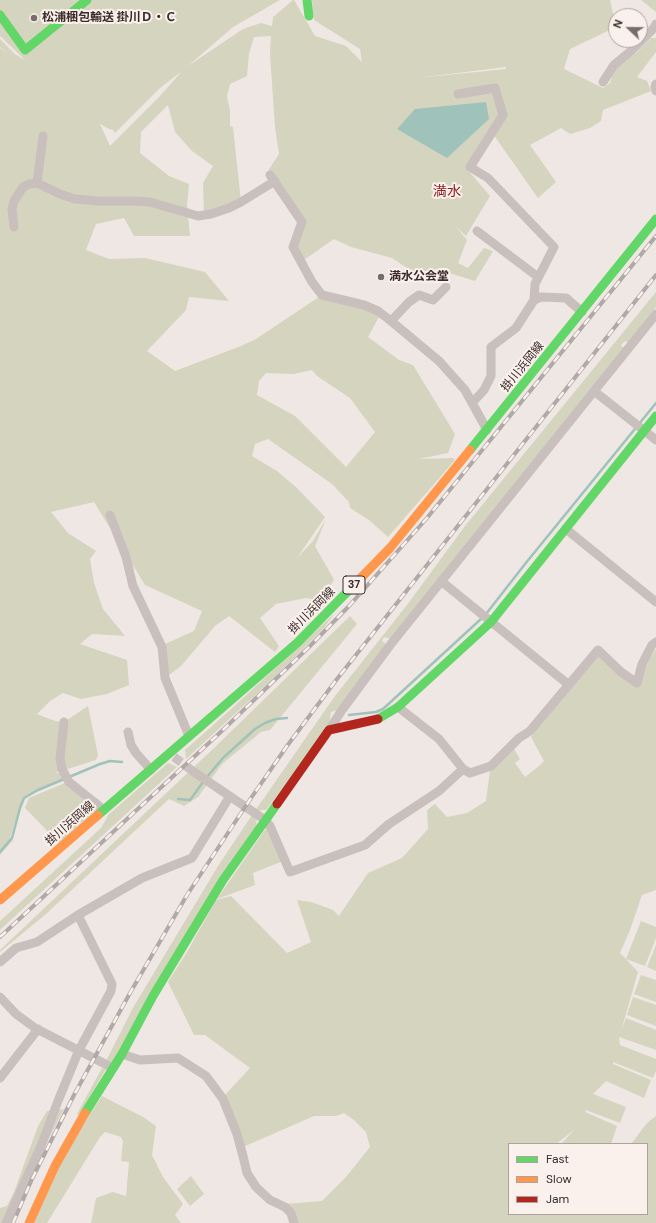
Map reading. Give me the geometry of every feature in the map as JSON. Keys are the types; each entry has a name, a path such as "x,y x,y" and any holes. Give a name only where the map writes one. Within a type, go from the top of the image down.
{"street":[{"path":"0,15 24,50 87,0"},
{"path":"307,0 309,16"},
{"path":"603,82 614,65 631,51 654,28 656,24"},
{"path":"656,84 656,91"},
{"path":"458,94 495,88 503,115 470,167 488,178 554,247 535,284 534,300 516,328 491,347 491,376 484,390 472,403"},
{"path":"37,183 43,136"},
{"path":"14,227 12,205 16,195 29,184 37,183 60,194 75,199 150,202 198,216 211,214 241,202 273,178 302,222 293,247 312,282 322,295 364,305 378,311 391,321 439,361 464,390 487,430"},
{"name":"掛川浜岡線","path":"0,900 151,770 172,755 189,736 297,643 390,548 487,430 656,219"},
{"path":"477,231 538,277"},
{"path":"391,321 409,302 419,295 433,300 446,287"},
{"path":"534,300 541,297 566,298 582,312"},
{"path":"29,1223 55,1166 81,1120 122,1054 153,996 223,880 390,644 656,315"},
{"path":"594,390 656,440"},
{"path":"332,726 380,720 398,708 491,622 656,416"},
{"path":"110,514 126,557 133,586 162,647 165,678 189,736"},
{"path":"566,528 656,602"},
{"path":"441,581 569,685"},
{"path":"398,708 439,739 463,769 470,773 491,766 519,738 530,731 598,650 621,672 637,683 642,664 652,645 656,642"},
{"path":"64,722 60,758 62,769 67,778 104,810"},
{"path":"128,732 131,745 151,770"},
{"path":"197,774 265,820 270,826 290,872 364,845 389,824 439,791 463,769"},
{"path":"0,962 16,948 37,942 78,915 142,878 192,858 230,796"},
{"path":"6,1223 41,1146 79,1050 111,991 112,984 78,915"},
{"path":"0,997 16,1014 38,1029 113,1068"},
{"path":"0,1078 38,1029"},
{"path":"122,1054 140,1060 178,1058 206,1076 223,1099 239,1141 247,1173 256,1187 269,1199 285,1207 291,1214 294,1223"}],"green space":[{"path":"0,0 280,0 233,27 188,66 243,29 261,23 272,26 273,17 293,0 315,36 346,46 362,62 360,49 314,20 312,0 610,0 612,8 608,8 608,31 570,49 564,69 603,88 610,83 614,70 641,48 648,48 648,41 651,38 656,38 656,52 637,77 647,81 651,91 603,110 601,121 590,128 570,134 561,128 530,145 556,182 538,198 493,134 467,169 490,196 466,236 455,226 467,240 458,263 468,268 484,248 493,251 475,281 436,269 415,273 392,258 351,247 334,239 301,262 293,247 302,222 268,171 279,154 275,127 270,54 271,36 254,37 249,53 247,76 230,84 227,96 230,111 230,126 233,127 241,202 204,215 203,183 213,166 192,151 175,132 168,105 141,132 140,153 169,176 189,184 187,205 190,236 134,236 124,218 96,224 86,250 109,259 145,258 205,272 229,301 189,297 186,310 147,351 175,371 256,339 322,295 381,313 368,337 399,360 413,365 455,434 448,453 419,459 453,458 455,460 388,537 369,520 350,508 349,502 332,484 268,439 255,444 252,456 277,471 296,487 325,517 297,558 313,541 326,519 315,546 334,580 319,602 306,598 276,604 260,618 279,646 275,652 229,616 215,626 181,666 165,678 165,644 194,631 202,611 145,585 94,502 51,512 68,533 96,551 90,559 94,583 103,609 125,636 92,634 80,644 127,660 129,685 107,694 81,699 63,693 50,701 37,714 55,721 64,722 88,706 98,755 96,760 55,773 62,773 65,778 23,797 10,838 13,840 0,855 0,48 12,56 0,47 0,39 15,54 26,61 0,36","holes":["506,67 506,69 417,78","182,71 160,96 110,146 100,124 111,130 112,129 115,133 160,88","312,370 317,376 350,398 375,432 346,467 295,416 257,395 259,381 266,373 293,374"]},
{"path":"641,0 656,0 656,12"},
{"path":"656,292 656,307 628,343 625,341 621,345 624,349 391,639 384,637 382,641 386,644 338,710 331,712 329,726 266,810 261,810 255,817 257,825 113,1062 106,1061 134,1006 218,866 335,696 407,605 465,526"},
{"path":"335,613 323,629 274,678 186,759 185,750"},
{"path":"350,616 357,624 270,730 261,732 222,764 198,797 184,806 169,799 46,914 0,952 0,950 214,748"},
{"path":"656,649 656,890 642,895 620,953 638,972 621,1031 626,1018 656,1030 656,1050 619,1037 620,1045 656,1059 656,1071 653,1078 613,1062 613,1064 651,1080 644,1098 606,1081 593,1094 626,1107 620,1123 586,1110 585,1112 617,1126 611,1143 562,1143 574,1130 557,1143 508,1143 508,1215 648,1215 648,1143 632,1143 647,1123 656,1116 656,1223 294,1223 285,1204 322,1201 346,1177 370,1147 366,1132 354,1120 344,1113 336,1116 314,1116 243,1147 224,1096 250,1068 205,1035 194,1035 168,982 187,952 216,900 231,896 287,953 311,942 297,900 311,902 333,910 339,916 368,873 402,858 428,829 427,810 435,804 447,817 467,813 486,801 490,770 514,749 520,759 515,763 525,777 544,761 531,737 598,656 637,686 649,660"},
{"path":"168,763 177,767 0,930 0,921 101,828 109,814"},
{"path":"65,783 99,810 59,843 25,808 29,798"},
{"path":"267,827 283,861 253,873 255,885 217,899"},
{"path":"641,921 656,927 656,938 645,966 626,959"},
{"path":"656,945 656,971 647,967"},
{"path":"641,975 656,980 656,1002 634,994"},
{"path":"633,997 656,1005 656,1026 627,1015"},
{"path":"102,1068 106,1069 79,1115 77,1114"},
{"path":"102,1096 143,1117 156,1126 152,1155 163,1177 183,1204 175,1215 181,1223 91,1223 96,1198 113,1192 126,1196 129,1162 121,1161 123,1141 121,1137 105,1132 100,1137 47,1223 32,1223 61,1159"},
{"path":"64,1109 6,1223 0,1223 0,1208 7,1206 14,1192 38,1126 47,1111"},
{"path":"191,1176 204,1194 190,1206 177,1189"}],"water":[{"path":"486,102 489,119 447,158 397,129 415,109"}],"waterway":[{"path":"486,614 656,403"},
{"path":"349,715 376,712 383,709 482,618"},
{"path":"206,778 223,758 255,729 276,719 287,718"},
{"path":"0,852 12,838 24,798 38,790 100,764 110,761 122,762"},
{"path":"178,799 190,800 203,782"}],"tunnel":[{"path":"174,757 194,772"}],"railway":[{"path":"0,937 225,728 350,605 427,518 656,236"},
{"path":"13,1223 32,1179 74,1095 130,993 187,895 249,801 287,746 337,679 656,275"}],"traffic: fast":[{"path":"0,15 25,50 87,0"},
{"path":"307,0 309,16"},
{"path":"470,450 656,219"},
{"path":"378,719 398,707 491,622 656,416"},
{"path":"98,815 297,643 352,587"},
{"path":"85,1113 122,1054 153,996 223,880 277,804"}],"traffic: slow":[{"path":"352,587 390,548 470,450"},
{"path":"0,900 98,815"},
{"path":"29,1223 55,1166 85,1113"}],"traffic: jam":[{"path":"277,804 329,730 378,719"}],"place":[{"name":"松浦梱包輸送 掛川Ｄ・Ｃ","path":"34,18"},
{"name":"満水公会堂","path":"381,277"}],"district":[{"name":"満水","path":"447,192"}]}
